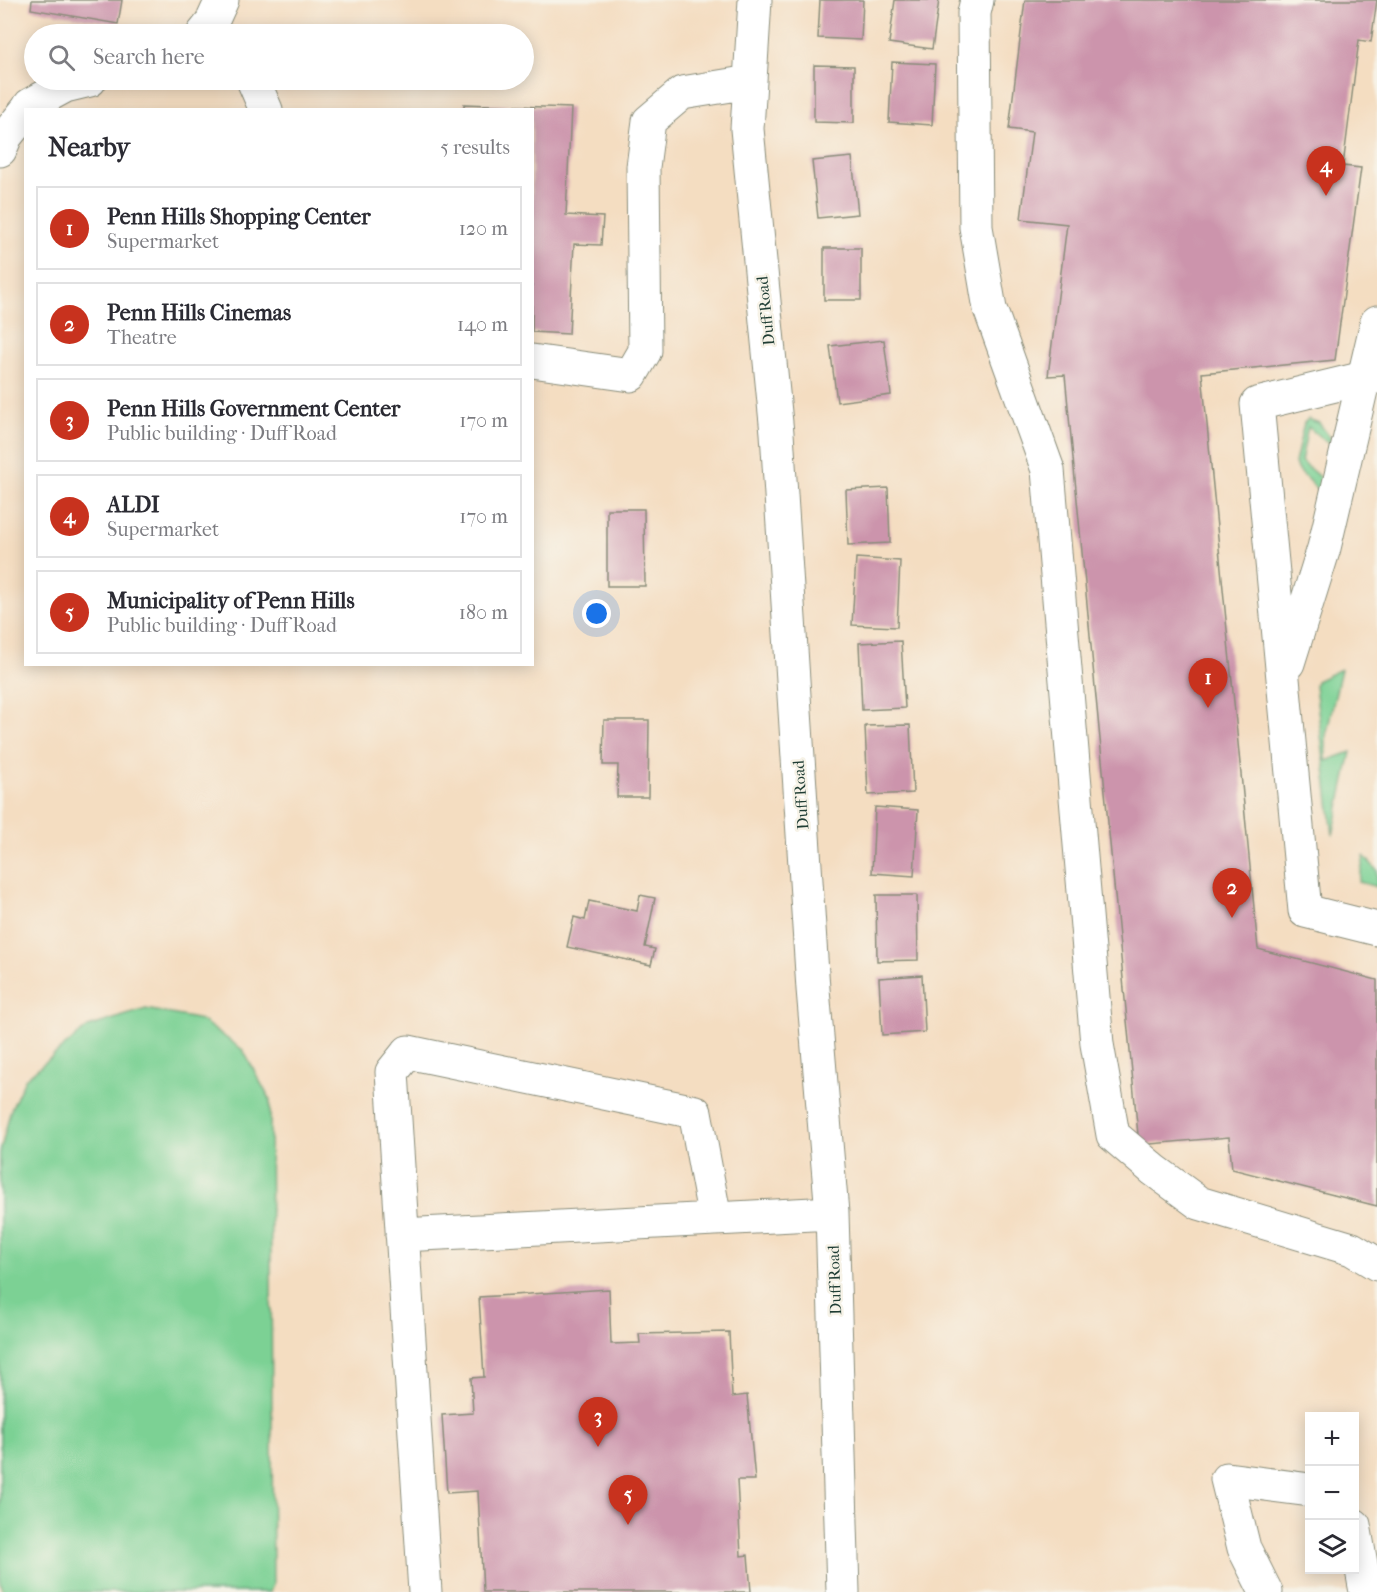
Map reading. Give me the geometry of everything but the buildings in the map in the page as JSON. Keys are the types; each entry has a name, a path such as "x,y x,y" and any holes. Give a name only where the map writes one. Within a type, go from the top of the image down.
{"street":[{"name":"Duff Road","path":"754,0 747,129 777,433 813,989 832,1213 843,1592"},
{"path":"977,0 974,13 976,227 990,309 1048,470 1097,1044 1113,1135 1154,1170 1199,1203 1352,1249 1377,1264"},
{"path":"534,361 631,375 645,351 643,167 649,121 682,93 750,82"},
{"path":"28,108 58,90"},
{"path":"257,90 265,108"},
{"path":"0,150 6,136 24,113"},
{"path":"1283,679 1324,548 1371,378 1377,322"},
{"path":"1371,378 1257,404 1305,911 1377,929"},
{"path":"425,1592 392,1072 408,1052 694,1112 715,1219"},
{"path":"402,1235 832,1213"},
{"path":"1266,1592 1244,1548 1227,1479 1305,1489"},
{"path":"1359,1553 1366,1592"}],"green space":[{"path":"1308,419 1319,423 1332,440 1330,445 1308,427 1301,461 1324,481 1321,493 1297,469 1295,463 1304,423"},
{"path":"1341,669 1326,736 1326,761 1351,752 1333,835 1315,685 1316,681"},
{"path":"1364,856 1377,870 1377,887 1359,882"},
{"path":"146,1009 201,1020 243,1050 270,1100 273,1585 270,1592 3,1592 0,1578 0,1153 10,1112 25,1079 88,1027"}],"place":[{"name":"ALDI","path":"1326,196"},
{"name":"Penn Hills Shopping Center","path":"1208,708"},
{"name":"Penn Hills Cinemas","path":"1232,918"},
{"name":"Penn Hills Government Center","path":"598,1447"},
{"name":"Municipality of Penn Hills","path":"628,1525"}]}
